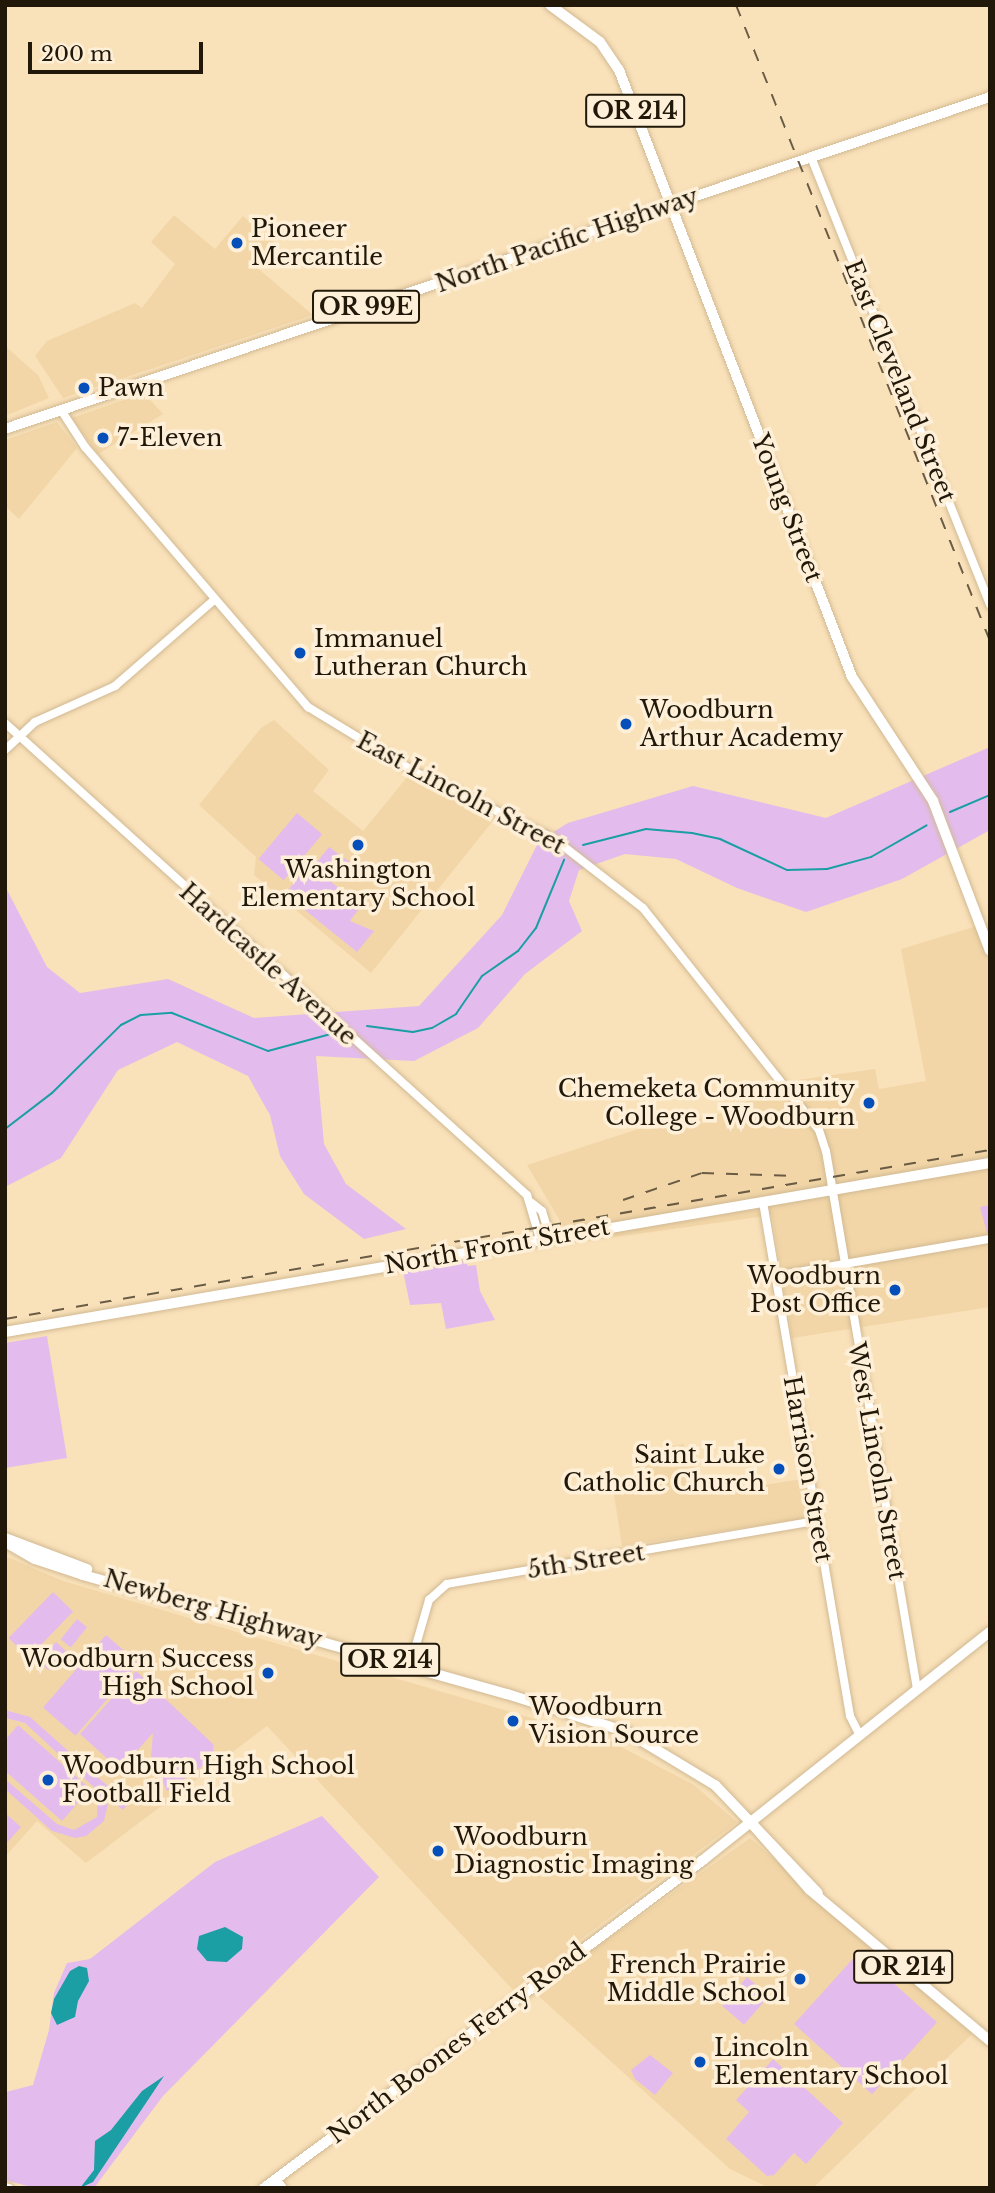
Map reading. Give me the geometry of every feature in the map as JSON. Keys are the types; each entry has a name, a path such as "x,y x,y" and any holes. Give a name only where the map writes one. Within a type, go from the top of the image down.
{"main road":[{"name":"Young Street","path":"550,5 609,52 671,204 852,677 933,801 990,951"},
{"name":"OR 99E","path":"811,157 990,97"},
{"name":"North Pacific Highway","path":"5,429 811,157"},
{"name":"North Front Street","path":"5,1332 990,1163"},
{"name":"Newberg Highway","path":"5,1540 92,1574 582,1716 640,1738 707,1778 752,1822 789,1870 990,2040"},
{"name":"North Boones Ferry Road","path":"264,2188 279,2183 752,1822 990,1632"}],"street":[{"name":"East Cleveland Street","path":"811,157 990,605"},
{"name":"East Lincoln Street","path":"61,410 71,430 214,600 317,714 415,772 542,831 649,913 821,1133 831,1191"},
{"path":"5,750 38,720 115,686 214,600"},
{"name":"Hardcastle Avenue","path":"5,723 532,1203 545,1238"},
{"name":"West Lincoln Street","path":"831,1191 917,1689"},
{"name":"Harrison Street","path":"763,1202 850,1716 859,1734"},
{"path":"775,1276 990,1239"},
{"name":"5th Street","path":"410,1665 429,1600 447,1584 817,1521"}],"shaded area":[{"path":"174,215 215,249 243,216 274,242 255,266 313,315 63,398 35,356 47,341 135,303 142,308 175,264 151,242"},
{"path":"5,346 38,375 49,398 5,416"},
{"path":"144,393 163,414 98,454 72,418"},
{"path":"57,422 77,448 19,519 5,506 5,440"},
{"name":"Washington Elementary School","path":"274,720 329,770 313,791 363,831 408,776 496,817 371,973 254,875 256,857 199,805 261,728"},
{"path":"990,747 990,830 902,879 806,912 737,888 676,859 625,854 579,870 569,901 582,931 525,974 478,1028 414,1061 316,1056 324,1144 346,1184 406,1229 364,1239 304,1194 280,1156 270,1115 248,1076 177,1042 118,1070 61,1158 5,1187 6,888 47,967 80,993 168,979 254,1018 419,1006 502,915 539,841 568,823 693,786 826,818"},
{"path":"297,813 322,834 284,880 258,859"},
{"path":"329,847 358,868 349,880 335,869 329,875 316,863"},
{"path":"309,864 361,906 350,921 374,931 357,952 285,894"},
{"path":"990,922 990,1307 792,1338 772,1215 573,1243 527,1165 697,1110 703,1121 791,1081 875,1069 879,1089 926,1081 901,949"},
{"path":"990,1205 990,1233 987,1233 980,1207"},
{"path":"465,1261 468,1266 476,1265 480,1291 495,1320 446,1329 441,1303 410,1305 403,1271"},
{"path":"47,1336 67,1458 5,1468 5,1343"},
{"path":"684,1444 687,1466 696,1465 701,1495 802,1479 808,1518 622,1546 613,1488 639,1483 634,1451"},
{"path":"5,1556 63,1581 610,1741 694,1785 737,1822 513,1990 267,1726 86,1863 37,1821 5,1857"},
{"path":"53,1592 73,1611 29,1657 9,1638"},
{"path":"77,1619 87,1627 71,1647 61,1639"},
{"path":"106,1635 138,1663 75,1736 43,1707"},
{"path":"56,1642 66,1651 48,1670 39,1661"},
{"path":"136,1671 213,1744 214,1758 167,1791 151,1757 153,1733 120,1770 80,1734"},
{"path":"5,1710 30,1717 128,1804 123,1810 109,1799 104,1821 86,1836 75,1838 52,1831 5,1789 5,1779 57,1824 74,1830 97,1817 98,1791 25,1723 5,1718"},
{"name":"Woodburn High School Football Field","path":"18,1725 90,1789 62,1821 5,1771 5,1740"},
{"path":"5,1813 21,1827 5,1845"},
{"path":"322,1816 379,1877 163,2096 94,2188 35,2188 5,2180 6,2092 33,2085 49,2030 54,1993 67,1963 90,1959 215,1862"},
{"path":"750,1838 972,2034 813,2188 769,2188 730,2169 534,1992"},
{"path":"859,1952 937,2022 872,2094 794,2024"},
{"path":"747,1977 769,1996 744,2025 722,2006"},
{"path":"650,2055 673,2073 655,2095 635,2079 631,2070"},
{"path":"773,2059 843,2123 806,2164 794,2153 774,2175 767,2176 726,2139 749,2112 736,2100"}],"water":[{"path":"225,1927 243,1937 242,1949 227,1962 207,1961 197,1949 199,1936"},
{"path":"79,1966 87,1968 89,1981 78,2001 75,2017 57,2025 51,2013 54,1999 70,1971"},
{"path":"164,2076 93,2182 80,2188 94,2170 95,2141 111,2130 142,2091"}],"waterway":[{"path":"950,812 990,795"},
{"path":"583,845 646,829 692,833 720,839 787,870 827,869 871,857 927,825"},
{"path":"367,1026 413,1032 432,1028 456,1014 482,976 518,951 536,928 564,860"},
{"path":"5,1129 52,1093 121,1025 141,1015 172,1013 268,1051 331,1034"}],"railway":[{"path":"736,5 990,641"},
{"path":"5,1319 990,1150"},
{"path":"623,1200 702,1173 797,1176"}],"place":[{"name":"Pioneer Mercantile","path":"237,243"},
{"name":"Pawn","path":"84,388"},
{"name":"7-Eleven","path":"103,438"},
{"name":"Immanuel Lutheran Church","path":"300,653"},
{"name":"Woodburn Arthur Academy","path":"626,724"},
{"name":"Washington Elementary School","path":"358,845"},
{"name":"Chemeketa Community College - Woodburn","path":"869,1103"},
{"name":"Woodburn Post Office","path":"895,1290"},
{"name":"Saint Luke Catholic Church","path":"779,1469"},
{"name":"Woodburn Success High School","path":"268,1673"},
{"name":"Woodburn Vision Source","path":"513,1721"},
{"name":"Woodburn High School Football Field","path":"48,1780"},
{"name":"Woodburn Diagnostic Imaging","path":"438,1851"},
{"name":"French Prairie Middle School","path":"800,1979"},
{"name":"Lincoln Elementary School","path":"700,2062"}]}
